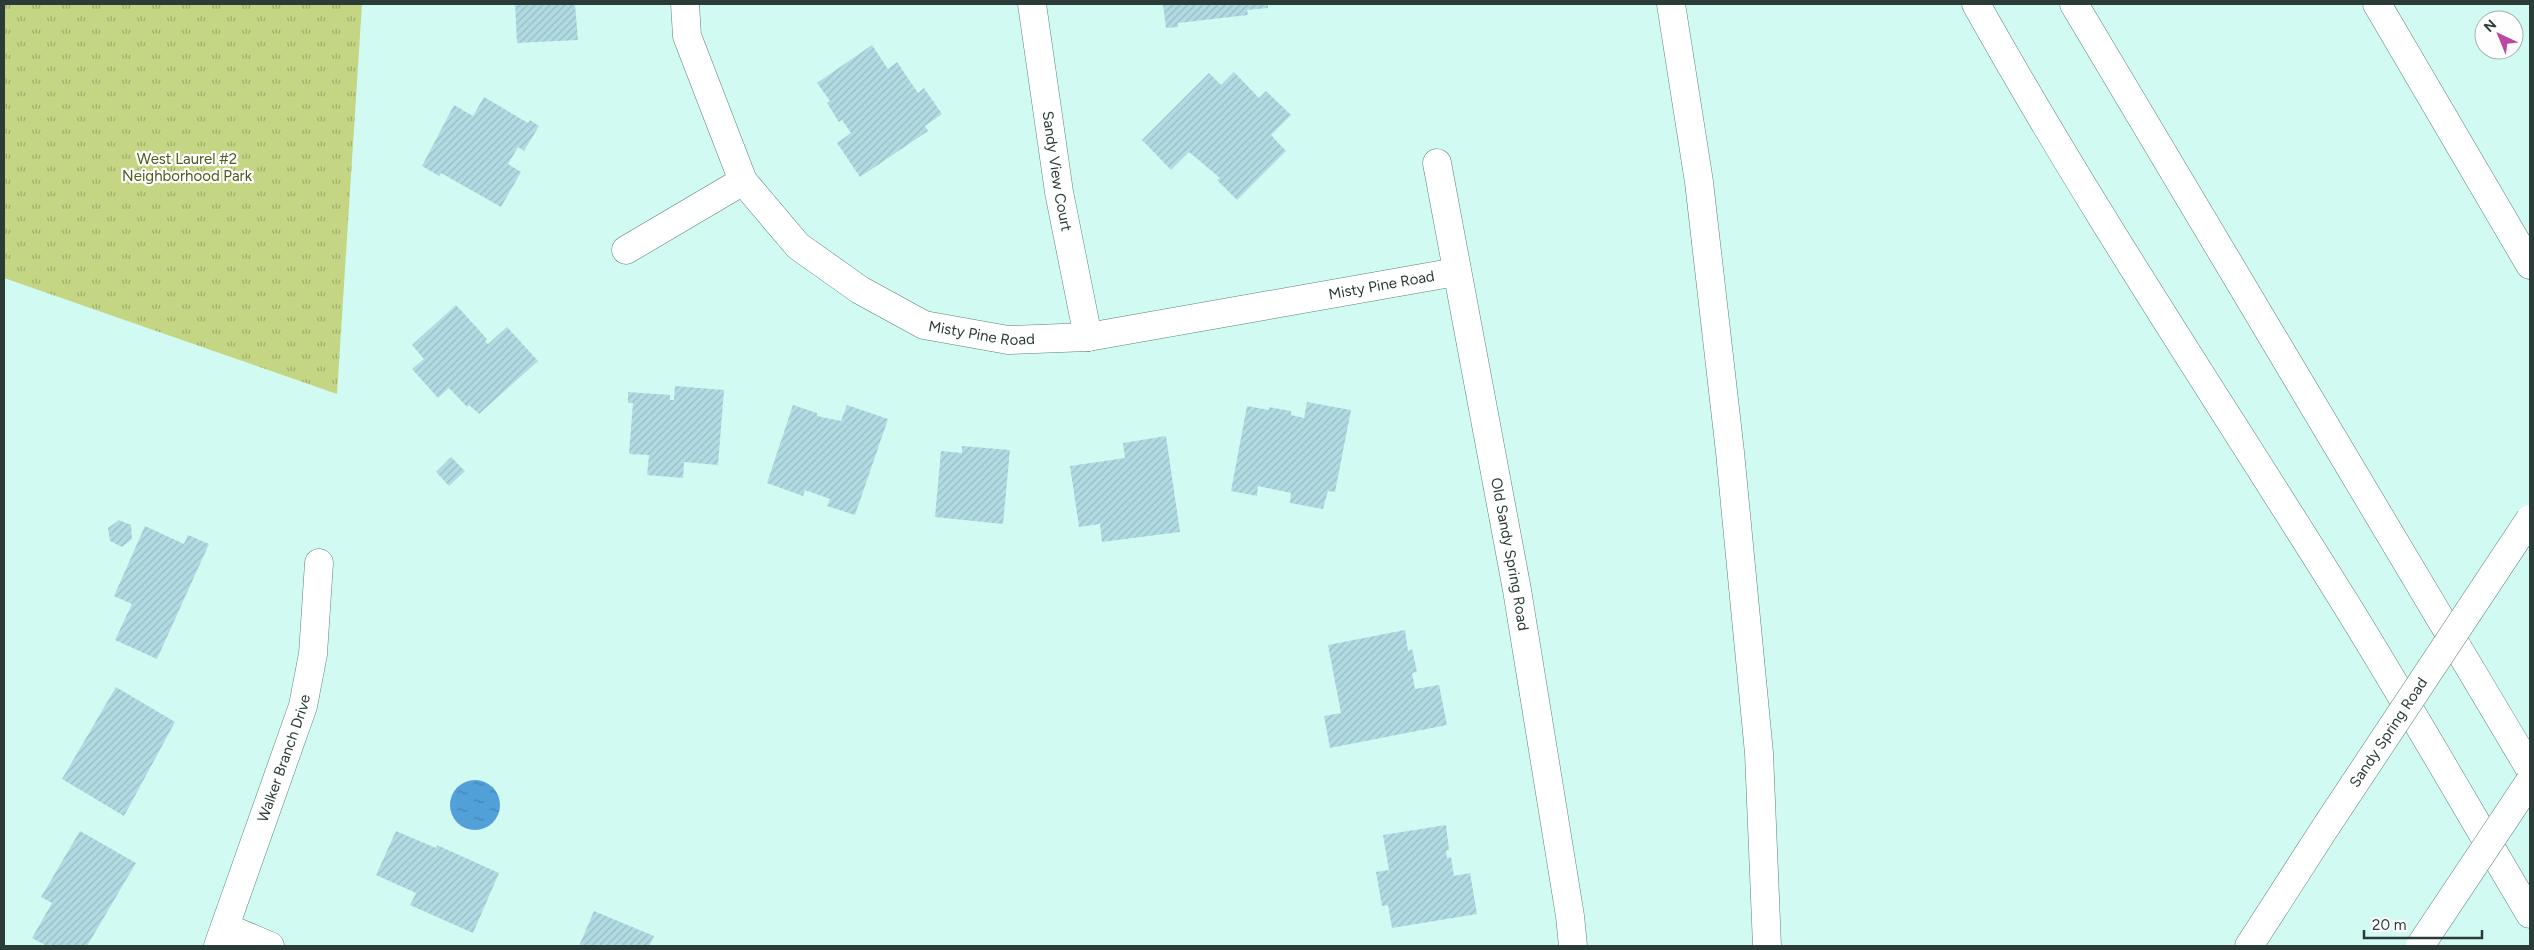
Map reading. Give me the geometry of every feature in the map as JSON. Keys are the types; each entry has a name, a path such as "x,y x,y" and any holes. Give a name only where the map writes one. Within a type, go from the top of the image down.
{"main road":[{"name":"Misty Pine Road","path":"685,4 687,36 744,181 798,246 860,290 924,325 1008,340 1088,337 1456,272"},
{"name":"Sandy View Court","path":"1032,4 1059,192 1088,337"},
{"path":"1671,4 1699,182 1730,452 1759,754 1767,946"},
{"path":"1976,4 2019,80 2142,282 2345,603 2530,914"},
{"path":"2074,4 2530,770"},
{"path":"2377,4 2530,265"},
{"name":"Old Sandy Spring Road","path":"1437,164 1517,590 1533,699 1570,916 1573,946"},
{"path":"626,250 744,181"},
{"name":"Sandy Spring Road","path":"2249,946 2327,825 2530,520"},
{"name":"Walker Branch Drive","path":"222,937 303,706 313,654 319,563"},
{"path":"2420,946 2530,781"},
{"path":"222,937 270,946"}],"green space":[{"name":"West Laurel #2 Neighborhood Park","path":"4,4 362,4 337,394 4,278"}],"water":[{"path":"475,780 484,782 495,791 500,805 498,814 489,825 475,830 466,828 455,819 450,805 452,796 461,785"}],"building":[{"path":"515,4 575,4 578,40 517,43"},
{"path":"1163,4 1268,4 1268,8 1247,10 1248,15 1178,23 1178,27 1166,28"},
{"path":"872,45 888,69 897,62 918,93 924,88 942,114 925,126 928,131 860,177 837,143 851,133 842,120 839,122 827,103 830,101 817,83"},
{"path":"1234,72 1259,98 1266,91 1291,115 1271,135 1286,151 1237,200 1217,180 1220,178 1189,152 1171,170 1142,140 1209,73 1221,85"},
{"path":"484,97 528,123 530,120 539,126 524,151 518,147 508,164 521,172 501,207 441,173 439,176 422,166 454,105 473,116"},
{"path":"456,305 487,339 485,341 488,344 507,327 538,361 479,414 469,405 467,407 449,388 438,398 412,369 424,359 412,345"},
{"path":"675,386 724,390 718,465 684,462 683,478 647,475 649,455 629,454 633,403 628,403 628,392 670,395 670,400 674,400"},
{"path":"1307,402 1351,410 1335,492 1328,491 1323,509 1290,503 1291,493 1258,486 1257,496 1231,491 1247,406 1291,411 1291,415 1304,418"},
{"path":"793,405 817,413 817,416 841,421 847,405 888,419 855,515 827,506 830,499 805,490 803,496 767,483"},
{"path":"1166,436 1180,532 1102,542 1100,524 1079,527 1070,466 1125,458 1123,443"},
{"path":"962,446 1010,450 1003,524 935,517 941,451 962,453"},
{"path":"451,457 465,471 449,486 436,472"},
{"path":"119,520 131,525 132,539 122,547 110,541 108,528"},
{"path":"145,526 184,544 188,535 209,544 157,659 115,640 132,604 114,596"},
{"path":"1405,630 1408,651 1412,649 1417,672 1412,673 1415,689 1439,685 1447,725 1330,748 1324,716 1341,713 1328,645"},
{"path":"116,687 175,722 124,816 62,779"},
{"path":"1446,825 1449,850 1446,851 1447,858 1451,857 1454,876 1470,873 1477,914 1392,928 1388,905 1382,906 1376,872 1389,870 1383,835"},
{"path":"80,831 136,863 87,946 47,946 32,938 52,903 41,897"},
{"path":"396,831 436,848 437,845 499,873 473,933 410,905 416,893 376,875"},
{"path":"594,911 654,936 649,946 579,946"}]}
